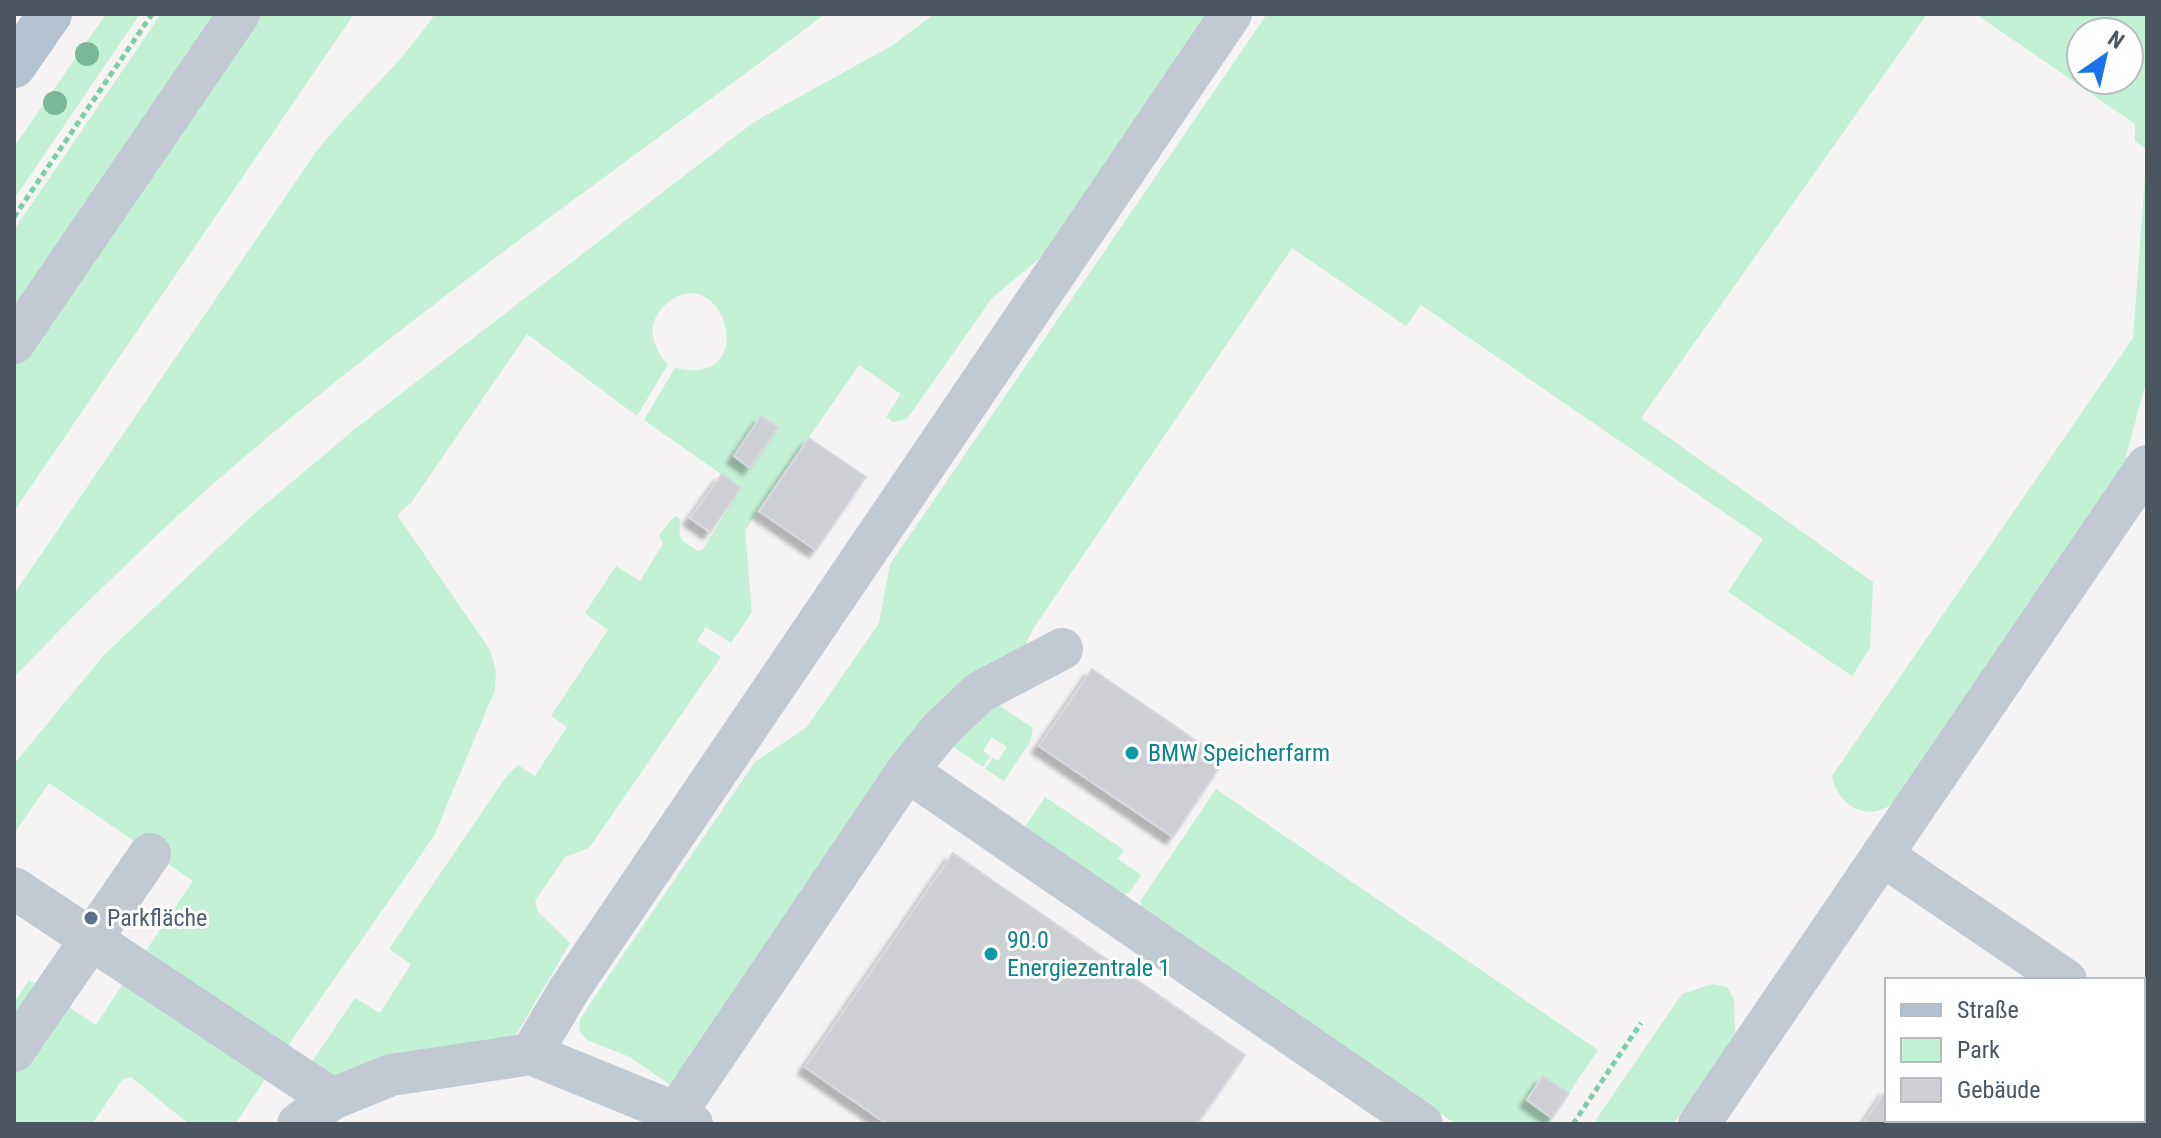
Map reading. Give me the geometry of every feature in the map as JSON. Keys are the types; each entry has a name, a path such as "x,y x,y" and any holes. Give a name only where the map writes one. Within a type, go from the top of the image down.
{"main road":[{"path":"14,66 50,14"}],"lane":[{"path":"14,343 239,14"},
{"path":"531,1054 569,990 1231,14"},
{"path":"1699,1124 2147,466"},
{"path":"298,1124 332,1099 391,1075 531,1054 684,1118 907,771 940,730 980,692 1062,649"},
{"path":"907,771 1410,1121"},
{"path":"14,1051 150,854"},
{"path":"1882,855 2063,978"},
{"path":"14,888 332,1099"}],"path":[{"path":"14,217 152,14"},
{"path":"1573,1124 1641,1023"}],"green space":[{"path":"106,14 140,14 14,199 14,147"},
{"path":"161,14 354,14 14,511 14,230"},
{"path":"435,14 825,14 510,246 279,428 156,536 14,677 14,594 316,152 422,33"},
{"path":"934,14 1208,14 1046,253 992,298 907,419 893,422 886,417 901,394 859,365 758,511 745,531 752,612 731,643 706,627 697,641 721,657 589,848 565,857 535,901 538,912 570,943 516,1035 509,1042 297,1101 289,1096 355,998 380,1013 411,964 389,949 508,774 518,765 535,776 567,727 551,716 608,630 585,613 616,566 640,581 663,544 659,535 675,516 680,519 683,541 698,551 703,549 741,488 644,420 675,368 703,369 719,360 726,344 725,325 717,308 704,296 686,294 665,305 659,312 653,335 662,358 668,364 637,416 527,334 411,503 397,515 490,650 496,671 495,690 434,836 286,1048 143,955 193,881 49,783 14,834 14,764 105,654 254,514 355,429 754,122 893,45"},
{"path":"1267,14 1927,14 1641,418 1873,582 1870,648 1852,676 1728,592 1763,539 1421,305 1406,326 1292,248 1033,629 1024,648 673,1087 630,1057 587,1040 579,1031 580,1020 591,1002 755,762 807,727 879,623 890,564"},
{"path":"1976,14 2147,14 2147,150 2135,141 2135,124 2095,96 2145,96 2145,16 2065,16 2065,76"},
{"path":"2147,150 2147,378 2126,457 2130,460 1899,798 1889,806 1868,812 1850,805 1842,798 1832,776 2133,338"},
{"path":"991,700 1033,728 1030,742 1004,781 985,769 993,758 998,761 1007,747 992,737 983,751 990,756 983,767 943,740"},
{"path":"1216,789 1598,1050 1548,1124 1456,1124 1141,907 1141,900"},
{"path":"1045,797 1124,850 1118,859 1141,875 1130,892 1121,896 1023,830"},
{"path":"29,980 96,1025 124,982 266,1078 235,1124 189,1124 131,1077 122,1080 92,1124 14,1124 14,1003"},
{"path":"1713,984 1727,987 1734,999 1735,1037 1673,1124 1593,1124 1682,994"}],"building":[{"path":"761,416 778,427 750,468 734,456"},
{"path":"809,438 866,477 816,550 759,511"},
{"path":"722,474 741,488 710,532 690,518"},
{"name":"BMW Speicherfarm","path":"1092,669 1224,760 1173,837 1039,746"},
{"name":"90.0 Energiezentrale 1","path":"953,853 1245,1055 1197,1124 887,1124 805,1067"},
{"path":"1543,1076 1569,1093 1552,1118 1527,1100"},
{"path":"1885,1092 1885,1122 2096,1124 1863,1124"}],"place":[{"name":"BMW Speicherfarm","path":"1132,753"},
{"name":"Parkfläche","path":"91,918"},
{"name":"90.0 Energiezentrale 1","path":"991,954"}]}
